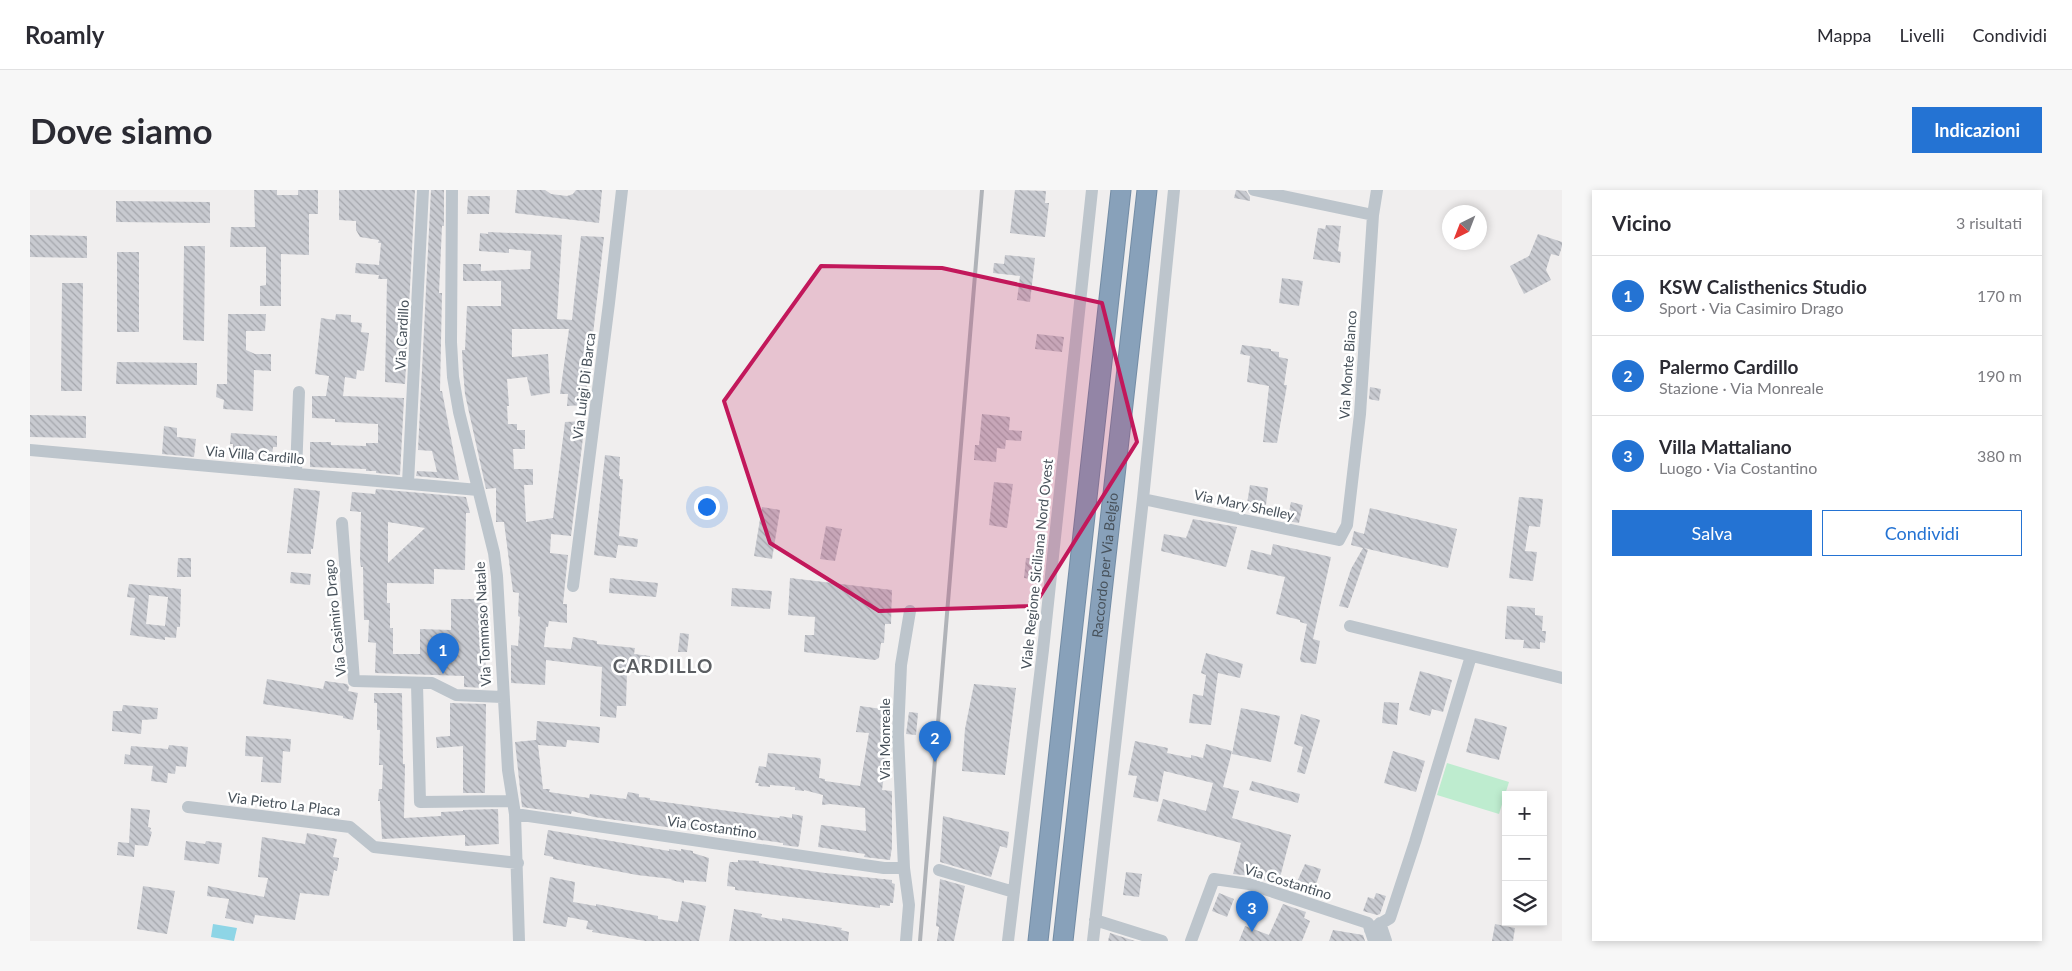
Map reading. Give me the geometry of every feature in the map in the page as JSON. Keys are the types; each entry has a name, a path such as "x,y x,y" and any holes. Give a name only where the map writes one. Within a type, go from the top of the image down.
{"highway":[{"name":"Raccordo per Via Belgio","path":"1038,941 1121,190"},
{"name":"Raccordo per Via Belgio","path":"1063,941 1147,190"}],"street":[{"name":"Via Cardillo","path":"408,482 423,190"},
{"name":"Via Tommaso Natale","path":"452,190 451,342 453,377 494,553 497,576 502,697 508,770 515,814 518,863 519,941"},
{"name":"Via Luigi Di Barca","path":"573,586 622,190"},
{"name":"Viale Regione Siciliana Nord Ovest","path":"1008,941 1043,650 1092,190"},
{"path":"1093,941 1143,499 1174,190"},
{"path":"1254,190 1374,215"},
{"name":"Via Monte Bianco","path":"1339,540 1347,525 1360,414 1377,190"},
{"path":"296,473 300,392"},
{"name":"Via Villa Cardillo","path":"30,450 408,482 478,490"},
{"name":"Via Mary Shelley","path":"1143,499 1339,540"},
{"name":"Via Casimiro Drago","path":"342,523 354,681 432,683 456,695 502,697"},
{"name":"Via Monreale","path":"906,941 909,905 904,868 898,734 901,665 910,612"},
{"path":"1350,626 1562,678"},
{"path":"1386,941 1375,931 1390,918 1416,842 1471,656"},
{"path":"417,684 420,802 513,801"},
{"name":"Via Pietro La Placa","path":"188,807 350,827 374,847 518,863"},
{"name":"Via Costantino","path":"515,814 884,868 904,868"},
{"path":"939,870 1014,892"},
{"name":"Via Costantino","path":"1191,941 1214,879 1249,884 1368,923 1375,931"},
{"path":"1095,920 1162,941"}],"highlighted area":[{"path":"821,266 942,268 1102,303 1137,442 1034,606 879,611 770,543 724,401"}],"green space":[{"path":"1447,763 1509,782 1506,791 1502,791 1502,804 1499,814 1437,795"}],"water":[{"path":"213,924 237,928 234,941 211,937"}],"building":[{"path":"254,190 277,190 277,195 298,195 298,190 318,190 318,214 309,214 309,255 281,254 281,306 260,306 260,286 266,285 266,247 230,247 231,227 255,227"},
{"path":"339,190 415,190 405,384 385,382 387,279 378,279 379,275 355,273 356,263 379,265 381,243 378,243 379,240 360,237 356,230 356,221 339,220"},
{"path":"431,190 444,190 444,226 442,226 439,293 442,293 440,391 442,391 459,480 416,476 417,471 437,472 432,451 418,450"},
{"path":"517,190 545,190 551,194 567,196 573,194 576,190 602,190 599,223 515,213"},
{"path":"1015,190 1046,191 1045,203 1049,203 1045,237 1010,233"},
{"path":"1236,190 1246,191 1250,201 1234,198"},
{"path":"468,196 490,196 489,214 467,214"},
{"path":"116,201 210,202 210,223 116,222"},
{"path":"1326,225 1341,226 1338,251 1341,252 1340,263 1313,259 1318,228 1325,229"},
{"path":"488,232 562,235 557,319 572,320 581,236 604,237 585,405 567,406 568,394 560,394 569,329 512,329 512,357 548,354 550,393 531,396 527,377 507,379 509,406 507,406 508,424 517,424 517,430 525,430 525,449 513,449 514,469 533,469 533,485 524,485 526,522 553,518 565,422 585,421 571,536 551,534 550,553 568,555 563,604 567,604 567,623 549,621 548,627 546,627 544,647 571,649 573,637 597,641 597,644 635,648 634,654 650,656 648,674 627,672 626,706 617,706 616,718 600,716 602,667 546,660 545,685 511,683 511,645 518,646 519,593 513,592 504,522 496,522 496,488 486,489 465,394 462,350 465,350 467,306 501,306 501,281 463,281 463,264 481,264 481,271 530,269 531,251 509,249 509,253 479,251 480,233 488,234"},
{"path":"1538,234 1562,242 1562,246 1559,256 1551,254 1546,270 1551,280 1524,294 1510,266 1529,256"},
{"path":"30,235 87,236 87,258 30,257"},
{"path":"184,246 205,246 204,341 183,340"},
{"path":"117,252 139,252 139,332 117,332"},
{"path":"1005,255 1035,258 1030,302 1017,300 1020,276 993,273 994,263 1004,264"},
{"path":"1282,278 1303,281 1299,306 1279,303"},
{"path":"62,283 83,283 82,391 61,391"},
{"path":"228,314 266,314 265,331 246,331 246,350 255,354 271,354 271,371 254,370 253,411 223,409 224,400 216,397 217,384 227,384"},
{"path":"336,314 351,315 351,322 362,323 361,332 369,333 364,371 357,370 356,379 345,377 343,396 404,398 400,475 376,473 376,471 366,471 366,469 310,467 310,442 366,446 366,443 378,443 378,424 335,422 335,419 312,418 312,396 326,396 329,376 315,374 321,318 335,320"},
{"path":"1037,334 1064,337 1062,352 1035,349"},
{"path":"1242,345 1271,349 1271,351 1279,352 1279,357 1288,359 1284,385 1287,385 1277,443 1263,442 1269,386 1247,382 1250,356 1240,354"},
{"path":"117,362 197,363 197,385 116,384"},
{"path":"1370,387 1381,389 1379,401 1369,399"},
{"path":"982,414 1010,417 1009,430 1022,431 1021,441 1006,440 1005,449 997,448 996,462 974,460 975,445 979,445"},
{"path":"30,415 86,416 86,438 30,437"},
{"path":"164,426 177,428 177,437 196,439 194,457 162,454"},
{"path":"231,433 277,436 277,447 273,447 272,456 233,453 233,444 230,444"},
{"path":"605,455 620,457 619,476 620,479 623,479 619,536 638,539 637,547 618,545 616,558 594,555"},
{"path":"994,482 1013,484 1007,528 989,525"},
{"path":"1250,485 1268,488 1265,513 1246,510"},
{"path":"294,488 320,491 311,554 287,553"},
{"path":"376,489 466,497 470,513 466,513 465,570 434,569 434,584 387,583 387,603 390,603 390,628 393,628 393,654 420,654 420,629 451,630 451,599 485,599 486,688 464,687 464,676 375,673 376,643 368,642 369,620 364,620 363,567 361,567 360,561 361,512 350,511 352,492 375,494","holes":["388,522 425,528 388,563"]},
{"path":"1519,497 1543,499 1540,527 1529,526 1525,551 1537,552 1533,581 1509,578"},
{"path":"1291,502 1303,505 1299,523 1287,521"},
{"path":"762,507 780,510 772,559 754,556"},
{"path":"1370,508 1457,529 1448,568 1364,548 1368,550 1348,608 1339,606 1351,569 1363,548 1351,545 1354,531 1364,534"},
{"path":"1193,519 1237,527 1226,567 1161,551 1164,534 1186,538"},
{"path":"826,526 842,529 835,561 820,559"},
{"path":"1273,544 1331,557 1313,639 1320,641 1316,664 1301,662 1300,659 1307,624 1300,622 1300,620 1276,614 1285,577 1247,569 1251,550 1271,555"},
{"path":"178,558 191,558 191,577 177,577"},
{"path":"1026,558 1039,559 1037,580 1024,578"},
{"path":"291,572 311,574 310,585 290,583"},
{"path":"610,578 658,583 656,597 609,593"},
{"path":"790,578 892,590 891,624 885,624 884,643 881,643 879,658 875,660 804,652 805,635 814,635 815,617 788,615"},
{"path":"129,584 181,589 180,627 177,627 176,638 165,637 165,640 130,635 135,598 127,597","holes":["149,595 168,597 165,626 146,624"]},
{"path":"732,588 772,591 770,609 731,606"},
{"path":"1507,606 1535,608 1535,615 1543,616 1542,631 1546,631 1545,643 1540,642 1540,649 1523,648 1524,640 1505,639"},
{"path":"680,633 689,634 687,652 678,652"},
{"path":"1206,653 1243,664 1240,678 1218,673 1211,725 1189,723 1193,694 1203,696 1206,675 1201,673"},
{"path":"1420,671 1452,680 1443,712 1432,709 1430,716 1409,710"},
{"path":"267,679 323,689 325,681 347,684 349,687 348,691 358,693 353,720 343,718 343,716 263,704"},
{"path":"974,684 1016,688 1005,775 962,771 965,729"},
{"path":"374,693 402,693 403,764 405,764 404,818 441,816 441,812 498,809 499,844 465,846 465,835 382,839 380,801 378,801 379,789 382,789 383,765 379,765 380,730 377,730 377,703 374,703"},
{"path":"1384,702 1399,703 1397,725 1382,723"},
{"path":"450,703 486,704 485,793 463,793 463,746 437,748 436,737 450,736"},
{"path":"123,705 158,708 157,719 142,720 141,734 112,731 113,711 122,711"},
{"path":"860,706 889,710 883,752 887,754 882,790 892,791 892,847 890,860 864,857 865,854 818,847 821,825 866,831 865,808 830,804 822,805 823,795 804,790 795,790 795,787 758,786 759,783 755,783 759,766 766,767 768,753 820,758 819,778 825,779 825,781 860,786 869,733 856,732"},
{"path":"1241,708 1280,716 1271,762 1232,754"},
{"path":"909,712 918,713 916,735 906,734"},
{"path":"1301,714 1320,720 1305,774 1297,772 1303,747 1294,744"},
{"path":"1475,718 1507,727 1499,760 1466,752"},
{"path":"537,721 600,727 599,743 567,740 566,747 538,745 543,789 550,789 549,792 589,798 590,794 626,799 628,792 639,794 639,797 650,798 650,800 779,818 780,816 792,818 792,814 803,816 799,845 798,847 783,845 783,843 594,817 572,811 571,814 522,807 515,742 536,740"},
{"path":"246,736 291,739 290,752 283,751 281,783 261,782 263,757 245,756"},
{"path":"1135,741 1168,748 1167,753 1191,758 1191,755 1203,758 1206,744 1232,751 1223,787 1239,791 1232,818 1291,835 1278,885 1252,876 1233,874 1241,843 1157,821 1163,799 1206,811 1213,783 1164,771 1158,802 1133,797 1137,776 1128,775"},
{"path":"169,745 188,747 186,767 176,766 175,774 168,773 167,783 151,781 153,766 124,764 125,754 130,755 131,746 168,749"},
{"path":"1393,751 1425,761 1416,792 1384,783"},
{"path":"1252,781 1300,794 1298,803 1249,790"},
{"path":"131,808 150,810 148,827 151,828 150,831 152,832 148,846 135,845 134,857 117,855 118,842 129,843"},
{"path":"943,816 1009,832 1007,848 1000,846 991,877 940,862"},
{"path":"548,830 669,851 669,849 681,851 681,849 693,851 693,853 709,858 706,882 684,880 684,883 672,879 637,875 553,859 553,857 544,855"},
{"path":"307,833 337,839 333,857 339,858 337,871 334,870 329,896 300,893 295,920 255,915 253,924 225,918 229,899 207,896 208,886 264,897 268,878 258,877 262,837 305,844"},
{"path":"186,841 205,844 206,841 222,843 219,864 184,860"},
{"path":"738,860 759,861 759,863 825,873 892,880 892,883 895,884 893,903 890,903 890,906 880,905 880,908 735,890 735,887 727,886 729,865 730,862 738,862"},
{"path":"1305,864 1321,869 1314,891 1296,884"},
{"path":"1126,872 1142,874 1139,897 1123,895"},
{"path":"550,877 575,882 573,902 596,906 596,904 658,916 658,919 678,922 682,901 706,906 699,941 645,941 592,932 593,930 586,929 588,921 568,917 566,927 543,923"},
{"path":"940,879 965,886 954,941 937,941 939,927 936,926"},
{"path":"143,886 175,891 167,934 137,929"},
{"path":"1219,893 1234,899 1227,917 1212,911"},
{"path":"1376,893 1386,896 1380,914 1377,915 1363,911 1368,897 1374,899"},
{"path":"1283,904 1306,912 1304,918 1310,921 1302,941 1239,941 1245,926 1269,935"},
{"path":"734,909 762,914 761,917 782,921 782,918 842,928 841,930 849,932 848,941 729,941"},
{"path":"1495,924 1515,928 1513,941 1492,941"},
{"path":"1333,930 1363,935 1365,941 1329,941"},
{"path":"1110,933 1135,941 1108,941"}],"railway":[{"path":"920,941 982,190"}],"place":[{"name":"KSW Calisthenics Studio","path":"443,674"},
{"name":"Palermo Cardillo","path":"935,762"},
{"name":"Villa Mattaliano","path":"1252,932"}],"district":[{"name":"CARDILLO","path":"663,666"}]}
